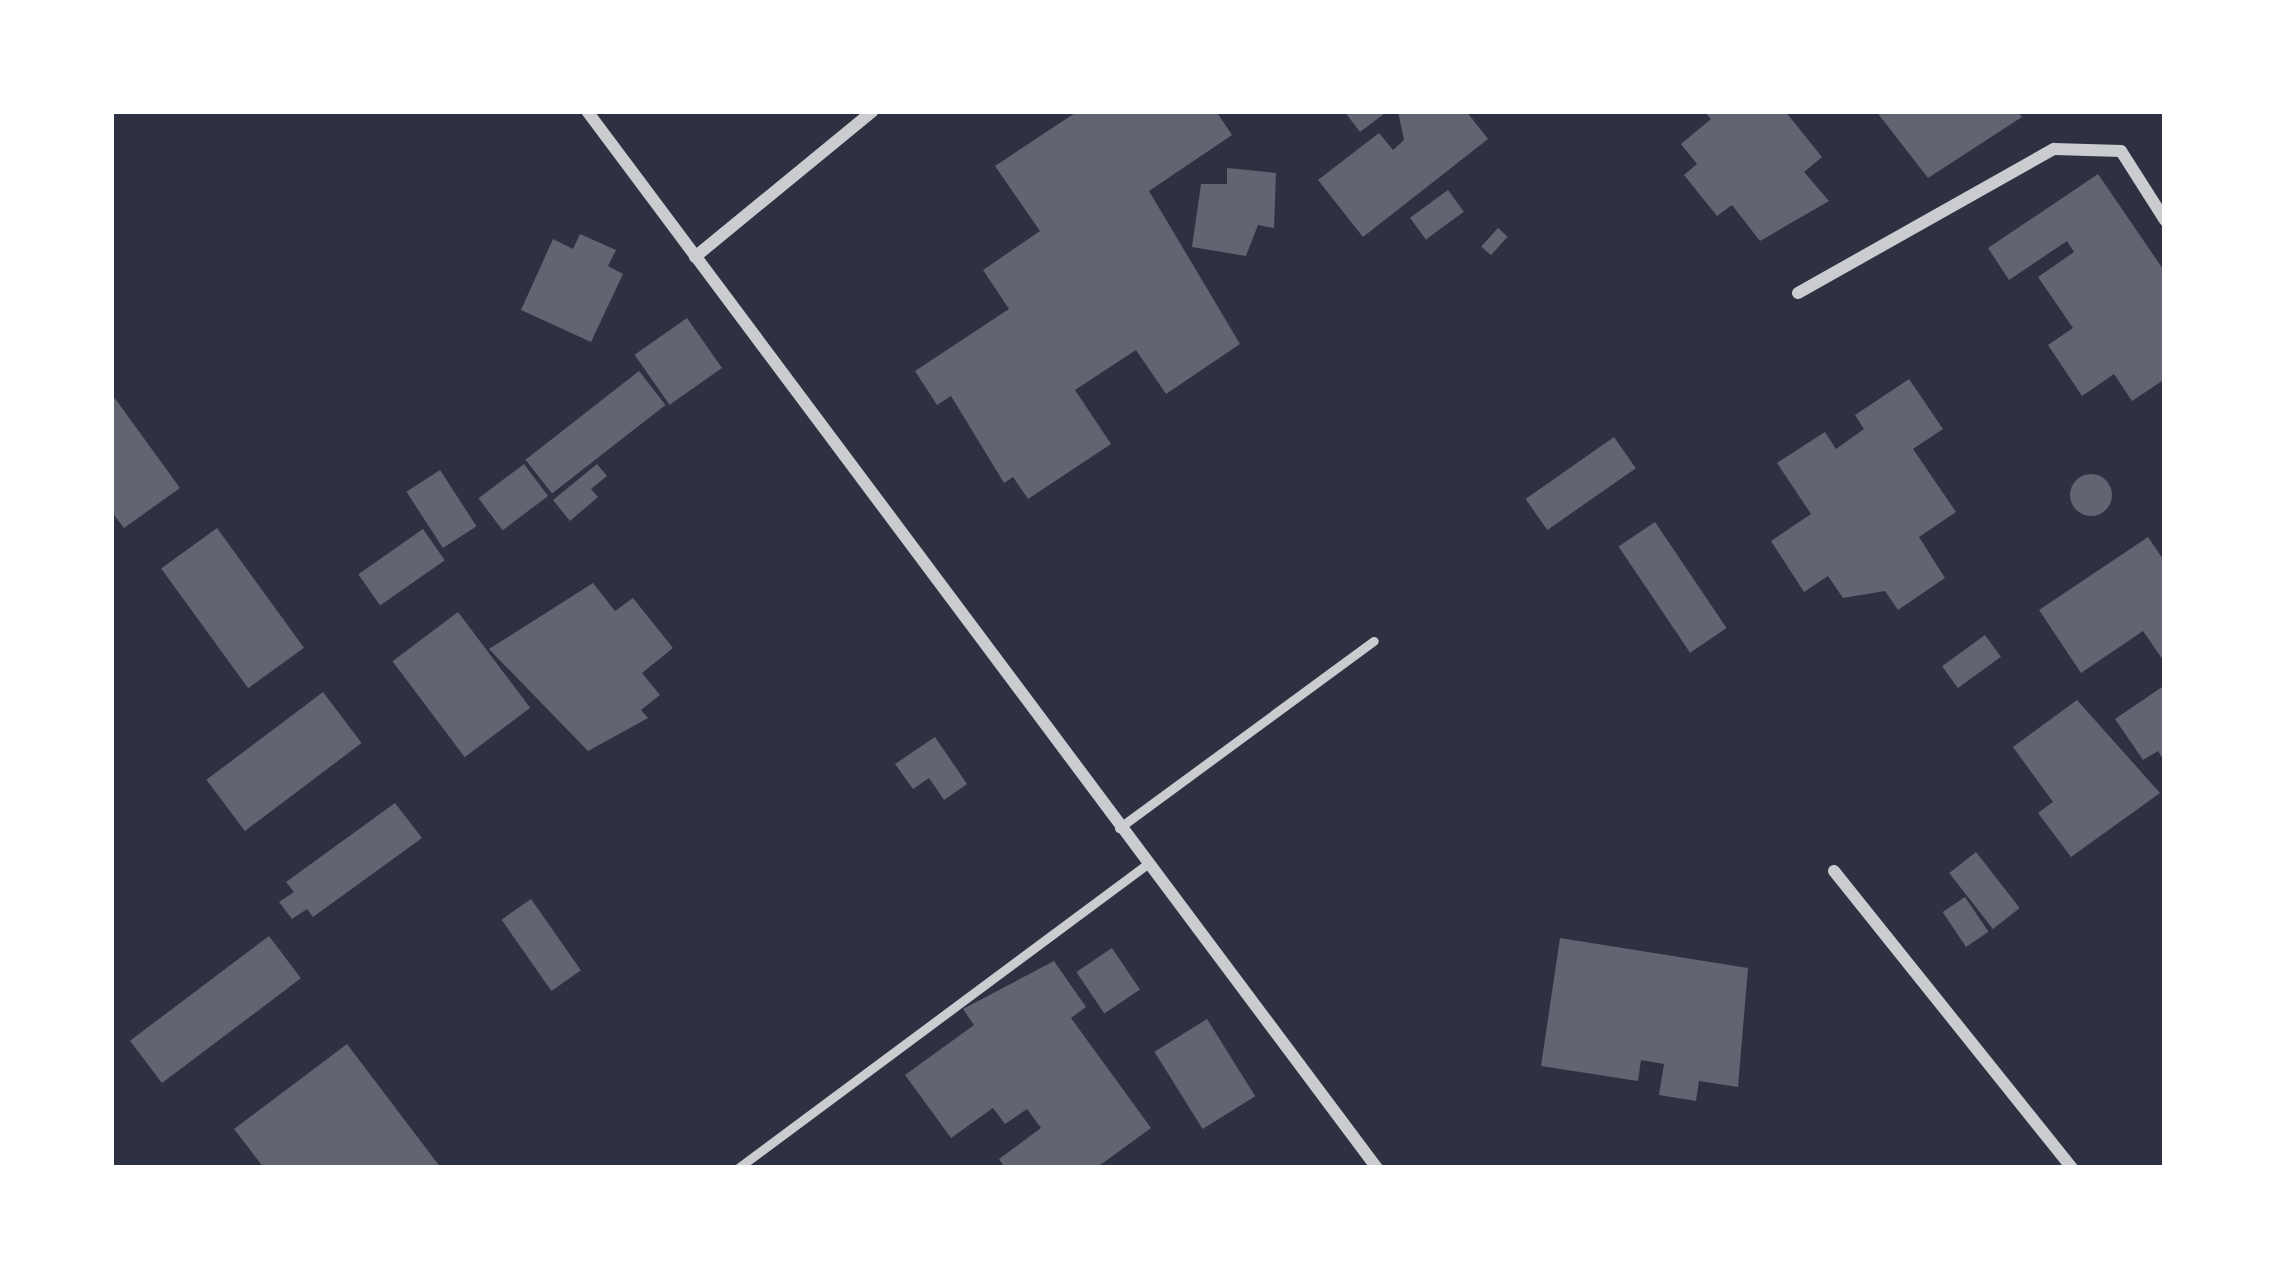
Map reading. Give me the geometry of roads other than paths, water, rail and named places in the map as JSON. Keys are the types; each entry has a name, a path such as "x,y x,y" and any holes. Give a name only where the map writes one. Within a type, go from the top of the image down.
{"street":[{"path":"587,111 1145,865 1377,1168"},
{"path":"695,257 872,111"},
{"path":"1798,293 2054,149 2121,151 2165,220"},
{"path":"1834,871 2072,1168"}],"lane":[{"path":"1119,827 1374,641"},
{"path":"738,1168 1145,865"}]}
